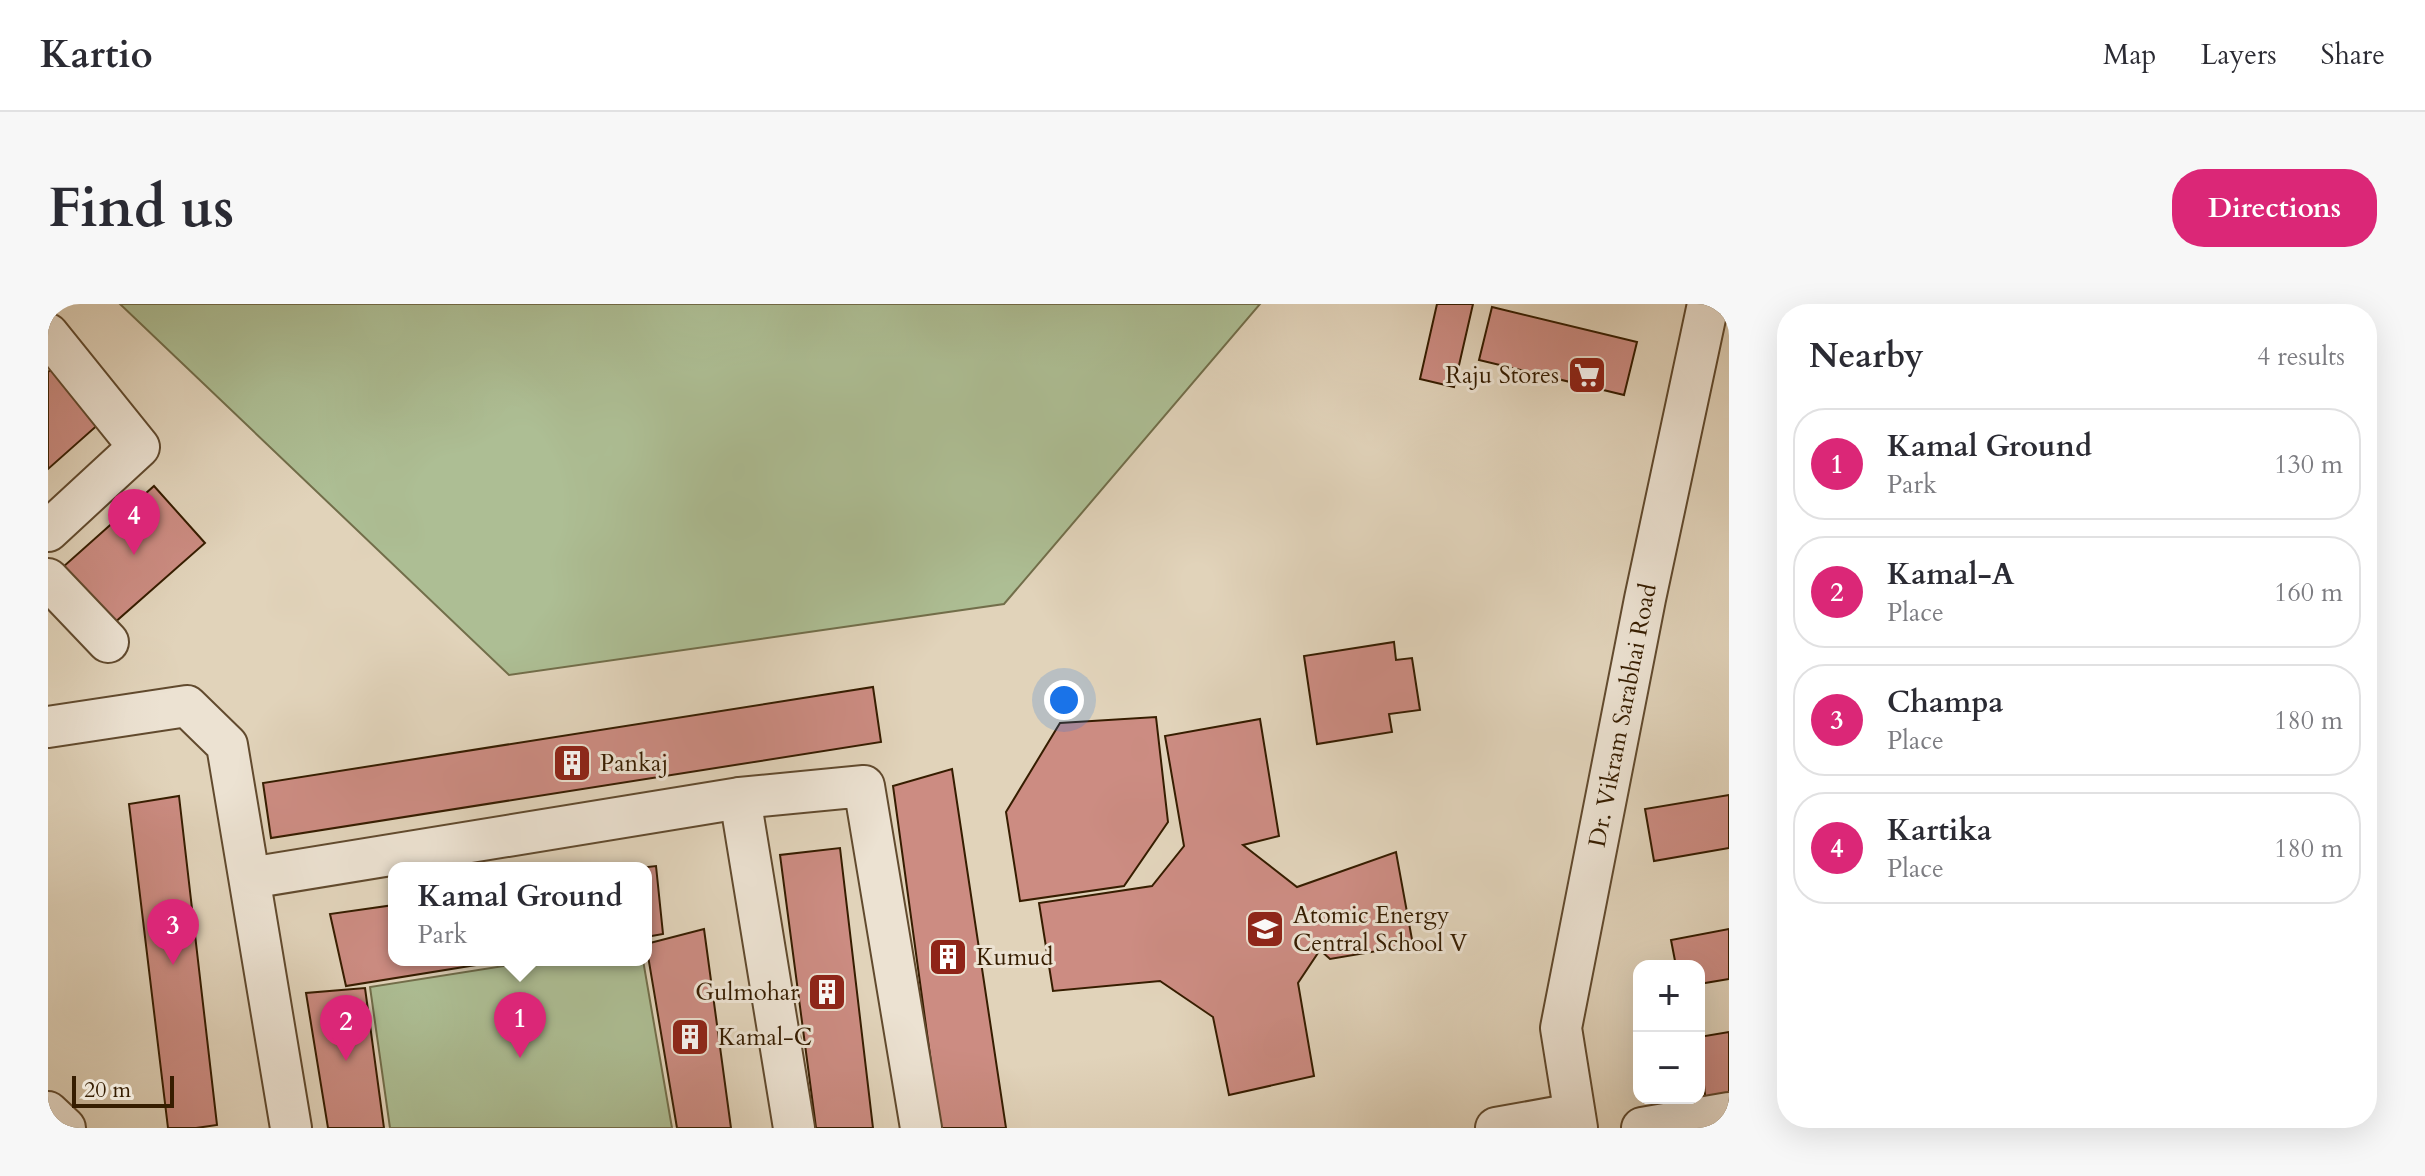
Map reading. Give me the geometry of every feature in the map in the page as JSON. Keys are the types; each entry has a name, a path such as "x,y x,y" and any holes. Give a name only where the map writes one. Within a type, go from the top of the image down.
{"street":[{"name":"Dr. Vikram Sarabhai Road","path":"1575,1121 1561,1028 1645,599 1708,304"},
{"path":"48,334 139,447 48,531"},
{"path":"48,579 108,642"},
{"path":"48,727 187,706 227,745 291,1128"},
{"path":"250,878 740,798 864,786 921,1128"},
{"path":"740,798 794,1128"},
{"path":"48,1112 65,1128"},
{"path":"1642,1128 1729,1113"},
{"path":"1496,1128 1575,1121"}],"green space":[{"path":"120,304 1260,304 1004,604 509,675"},
{"path":"503,966 644,966 672,1128 390,1128 370,987"}],"building":[{"path":"1437,304 1473,304 1454,387 1420,379"},
{"path":"1492,307 1637,342 1624,395 1479,360"},
{"path":"54,367 101,422 48,469 48,372"},
{"path":"154,486 205,543 113,624 63,567"},
{"path":"1394,642 1396,660 1412,658 1420,710 1389,714 1392,732 1317,744 1304,656"},
{"name":"Pankaj","path":"873,687 881,742 271,838 263,783"},
{"path":"1156,717 1168,822 1124,886 1020,901 1006,812 1060,723"},
{"path":"1260,719 1279,836 1243,845 1297,887 1396,852 1413,945 1330,959 1320,950 1298,983 1314,1076 1229,1095 1213,1017 1160,981 1053,991 1039,903 1152,886 1184,846 1165,736"},
{"name":"Kumud","path":"952,769 1006,1128 940,1128 893,786"},
{"path":"1729,795 1729,848 1654,861 1645,809"},
{"path":"179,796 217,1125 196,1128 168,1128 129,804"},
{"name":"Gulmohar","path":"840,848 873,1128 816,1128 780,855"},
{"path":"652,866 656,866 663,934 652,936"},
{"path":"388,906 388,966 470,966 346,986 330,914"},
{"name":"Kamal-C","path":"704,929 731,1128 677,1128 650,966 652,942"},
{"path":"1729,929 1729,979 1705,983 1705,960 1675,960 1671,940"},
{"path":"365,988 384,1128 328,1128 306,993"},
{"path":"1729,1032 1729,1100 1706,1104 1705,1036"}],"place":[{"name":"Raju Stores","path":"1587,375"},
{"name":"Kartika","path":"134,555"},
{"name":"Pankaj","path":"572,763"},
{"name":"Atomic Energy Central School V","path":"1265,929"},
{"name":"Kumud","path":"948,957"},
{"name":"Champa","path":"173,965"},
{"name":"Gulmohar","path":"827,992"},
{"name":"Kamal-C","path":"690,1037"},
{"name":"Kamal Ground","path":"520,1058"},
{"name":"Kamal-A","path":"346,1061"}]}
